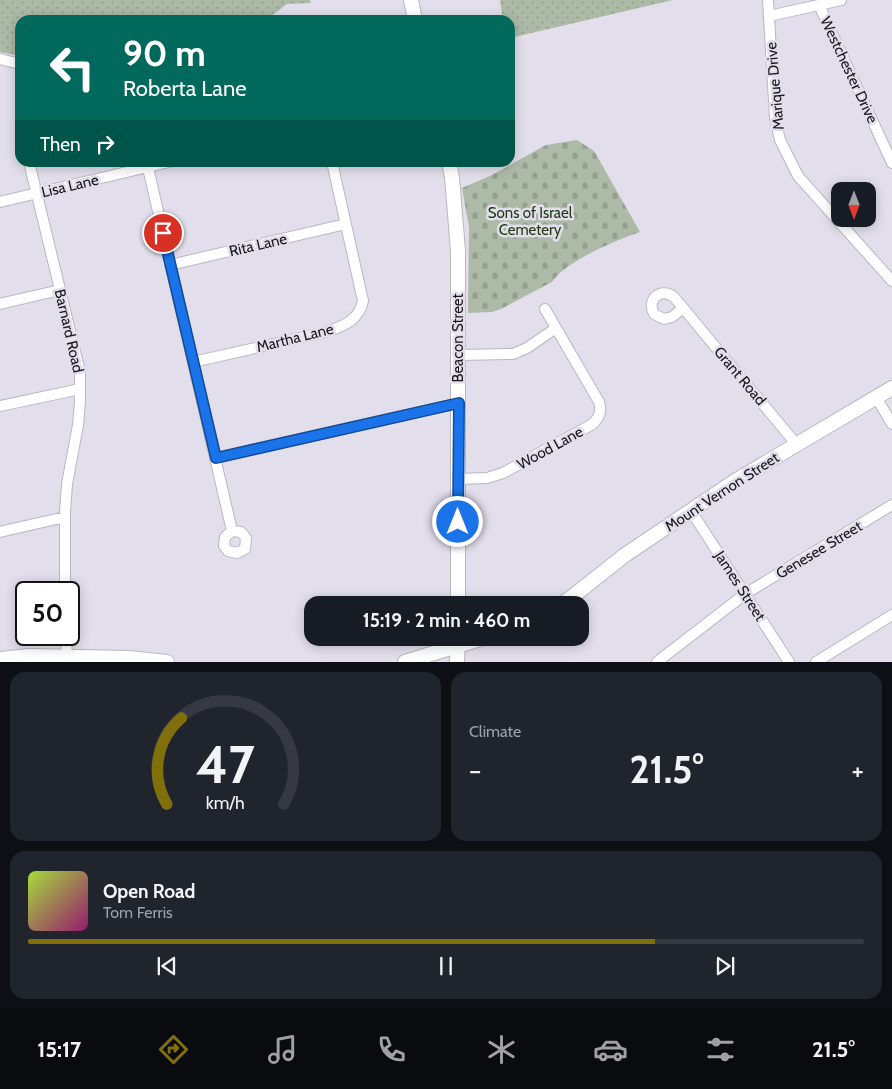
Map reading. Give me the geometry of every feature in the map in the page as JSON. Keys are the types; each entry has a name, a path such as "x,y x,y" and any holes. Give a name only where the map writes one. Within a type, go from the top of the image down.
{"main road":[{"path":"411,0 414,15"},
{"name":"Beacon Street","path":"450,167 458,251 458,596"},
{"name":"Mount Vernon Street","path":"573,596 625,555 735,482 892,388"},
{"path":"405,662 447,646"},
{"path":"457,662 458,646"},
{"path":"0,659 29,656 66,660 129,658 167,662"}],"street":[{"name":"Marique Drive","path":"768,0 775,118 780,140 787,156 798,176 892,282"},
{"path":"769,16 841,0"},
{"name":"Westchester Drive","path":"818,5 892,163"},
{"path":"0,59 15,63"},
{"name":"Barnard Road","path":"30,167 80,372 78,425 67,484 65,581"},
{"name":"Lisa Lane","path":"0,202 152,167"},
{"name":"Martha Lane","path":"193,362 326,332 341,327 358,315 363,300 333,167"},
{"path":"148,168 232,531"},
{"name":"Rita Lane","path":"170,265 346,224"},
{"path":"0,304 60,290"},
{"name":"Grant Road","path":"683,308 797,445"},
{"name":"Wood Lane","path":"458,479 487,478 503,473 591,425 598,418 600,412 599,402 545,309"},
{"path":"458,355 513,354 556,328"},
{"path":"0,406 80,389"},
{"path":"876,397 892,424"},
{"path":"216,458 459,403"},
{"name":"Genesee Street","path":"657,662 746,594 892,505"},
{"name":"James Street","path":"691,511 789,662"},
{"path":"0,532 65,518"},
{"path":"816,662 892,616"},
{"path":"66,646 66,660"}],"green space":[{"path":"0,0 310,0 311,3 287,4 273,15 15,15 15,55 0,52"},
{"path":"500,0 673,0 515,37 515,15 502,15"},
{"name":"Sons of Israel Cemetery","path":"577,140 594,151 640,232 592,252 569,266 552,282 501,309 492,312 468,313 469,227 462,188 506,167 515,167 515,162 546,145"}],"route":[{"path":"163,233 216,458 459,403 458,522"}]}
